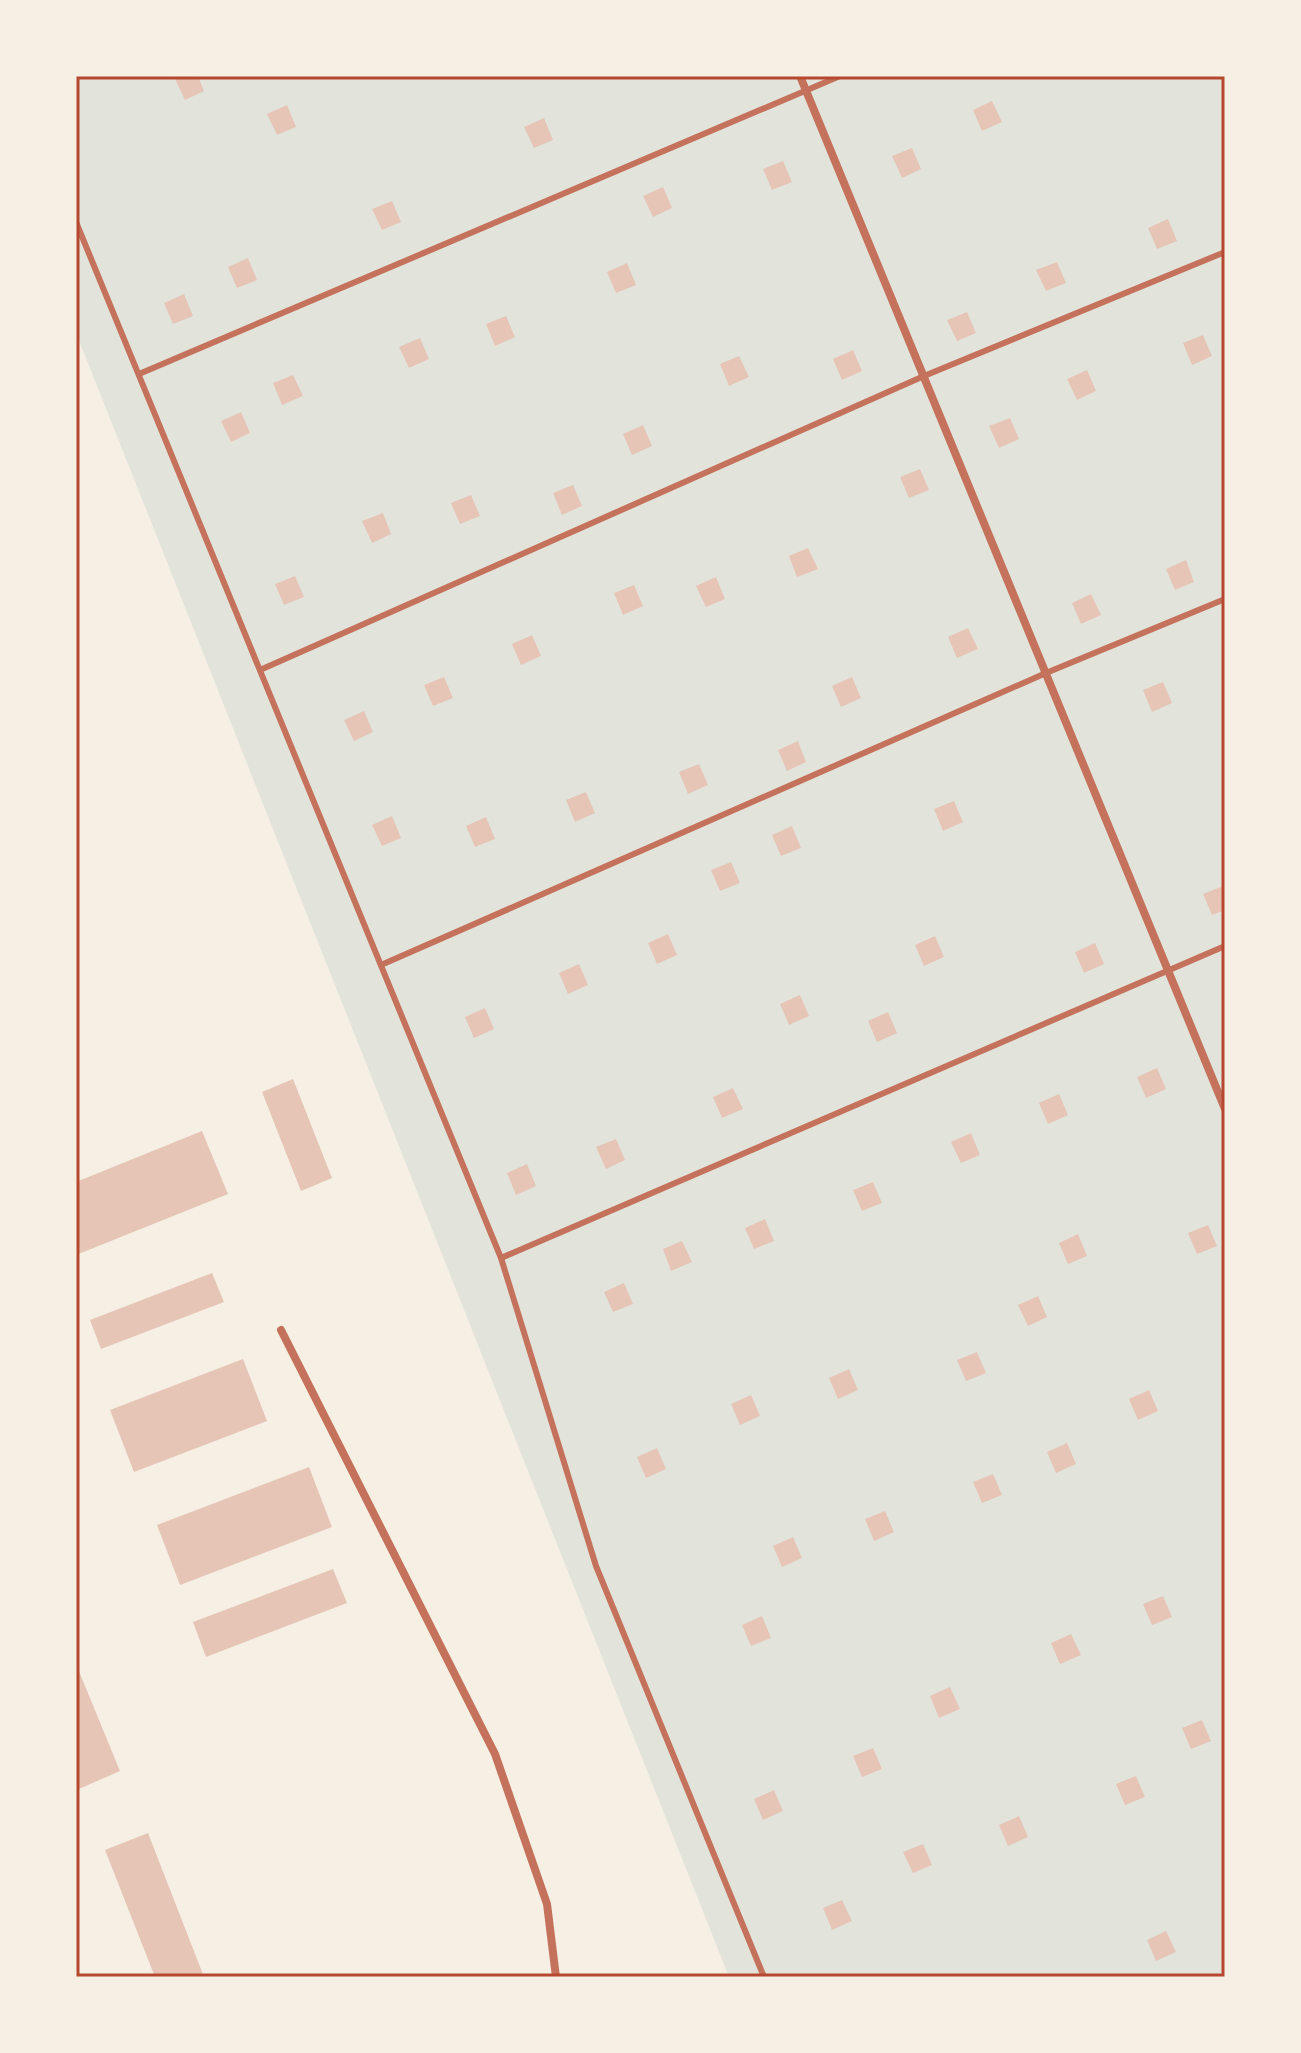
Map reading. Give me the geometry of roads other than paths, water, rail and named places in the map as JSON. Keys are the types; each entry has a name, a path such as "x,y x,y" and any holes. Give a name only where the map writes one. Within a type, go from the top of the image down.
{"street":[{"path":"800,76 1225,1109"},
{"path":"281,1330 495,1754 547,1904 556,1977"}],"lane":[{"path":"139,374 840,76"},
{"path":"76,222 501,1258 596,1566 764,1977"},
{"path":"260,670 924,376 1225,252"},
{"path":"381,965 1046,673 1225,599"},
{"path":"501,1258 1225,946"}]}
